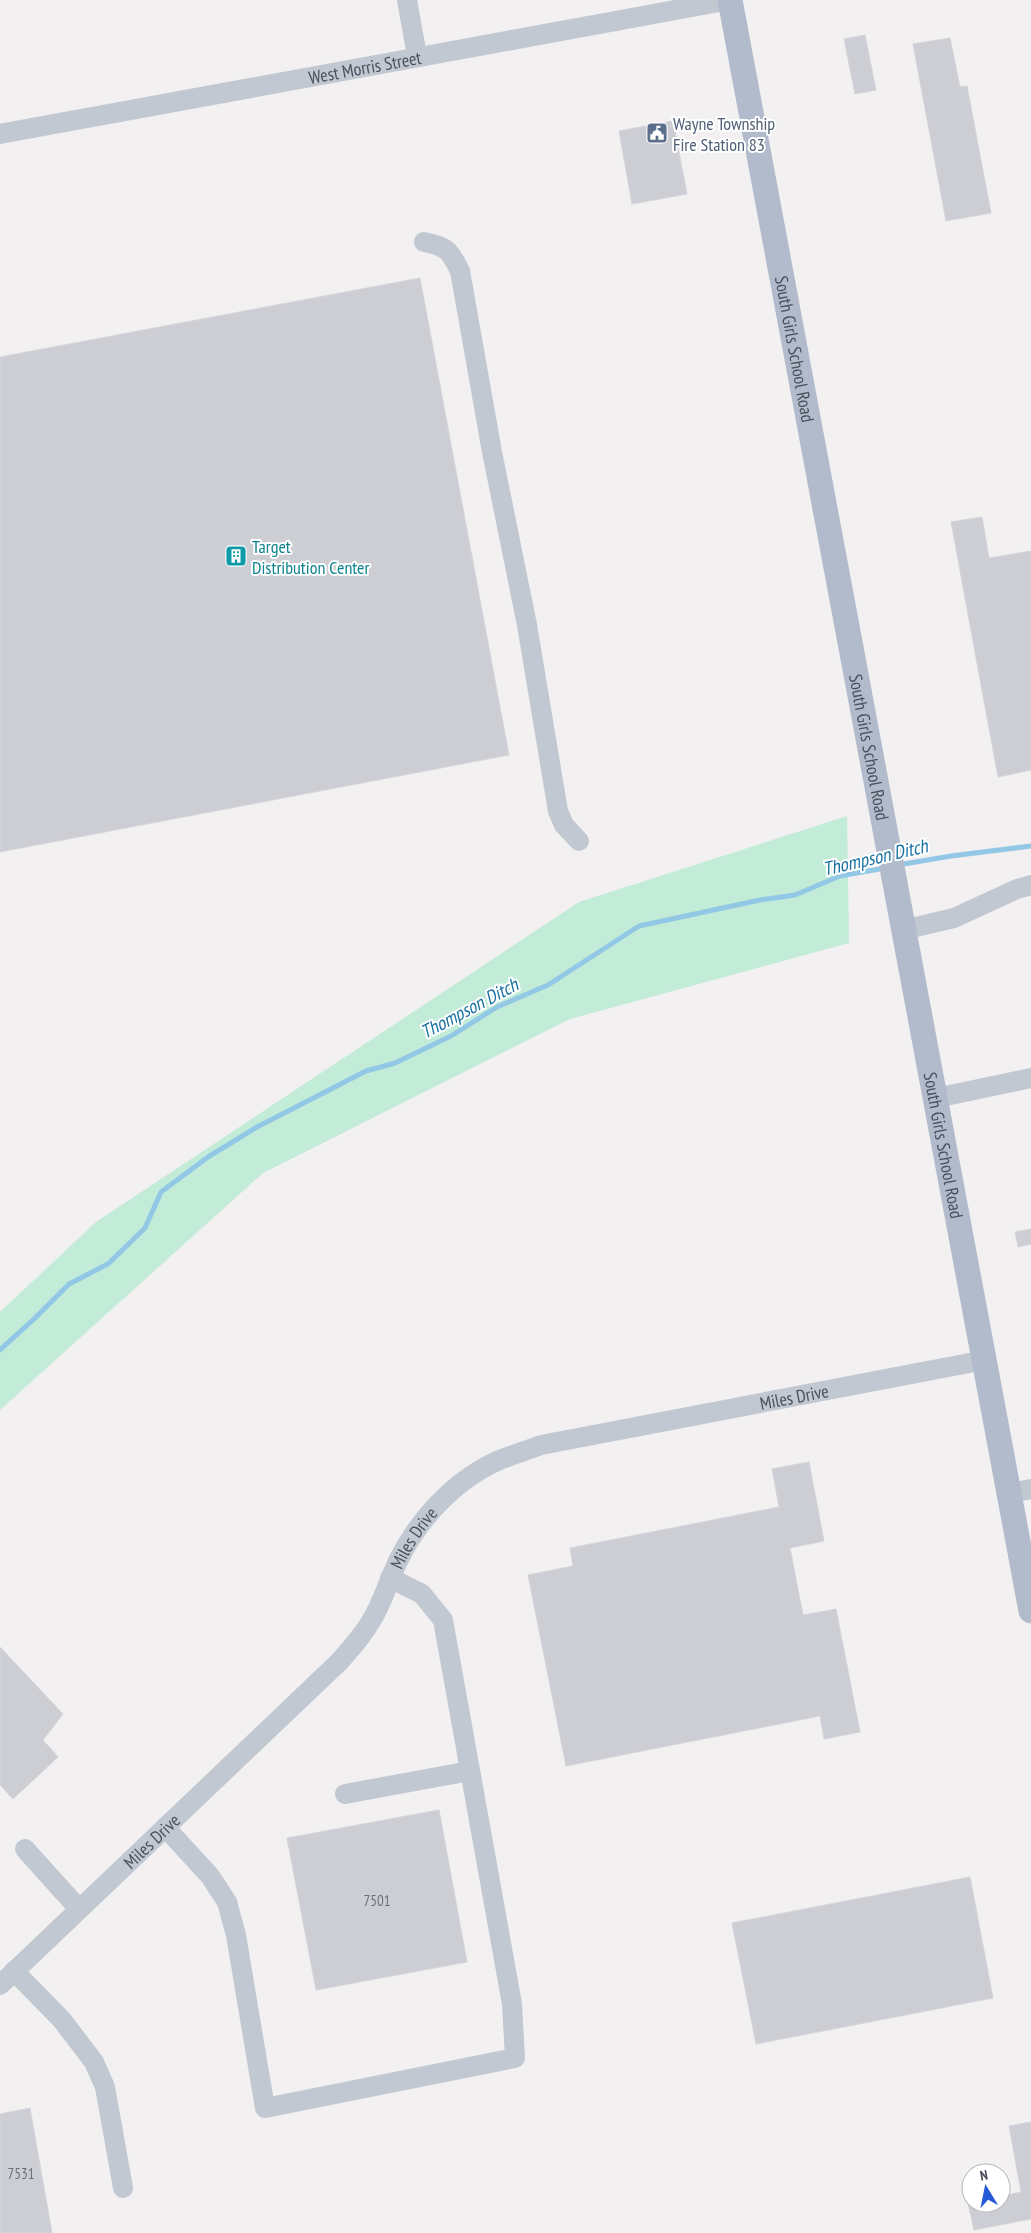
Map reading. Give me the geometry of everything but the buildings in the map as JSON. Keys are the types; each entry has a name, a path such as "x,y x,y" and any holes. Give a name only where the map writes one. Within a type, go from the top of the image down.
{"main road":[{"name":"South Girls School Road","path":"730,0 984,1360 1020,1491 1031,1611"}],"street":[{"path":"406,0 417,56"},
{"name":"West Morris Street","path":"0,134 730,0"},
{"path":"424,242 438,245 451,252 460,271 492,452 527,625 558,811 564,825 580,841"},
{"path":"903,930 954,918 1017,889 1031,885"},
{"path":"936,1098 1031,1078"},
{"name":"Miles Drive","path":"7,1978 351,1649 374,1615 408,1542 443,1499 480,1470 516,1453 541,1445 984,1360"},
{"path":"165,1827 210,1876 227,1902 236,1935 265,2108 515,2058 512,2004 443,1620 422,1594 390,1578"},
{"path":"345,1794 470,1771"},
{"path":"25,1849 79,1909"},
{"path":"7,1978 62,2020 94,2062 105,2087 123,2188"}],"green space":[{"path":"847,816 849,943 570,1019 263,1173 0,1410 0,1312 96,1222 579,902"}],"waterway":[{"name":"Thompson Ditch","path":"898,865 1031,846"},
{"name":"Thompson Ditch","path":"0,1350 69,1284 108,1264 145,1228 161,1192 208,1157 257,1127 366,1071 395,1063 451,1036 497,1007 548,985 639,926 760,900 795,895 840,876 885,868"}],"place":[{"name":"Wayne Township Fire Station 83","path":"657,133"},
{"name":"Target Distribution Center","path":"236,556"}]}
